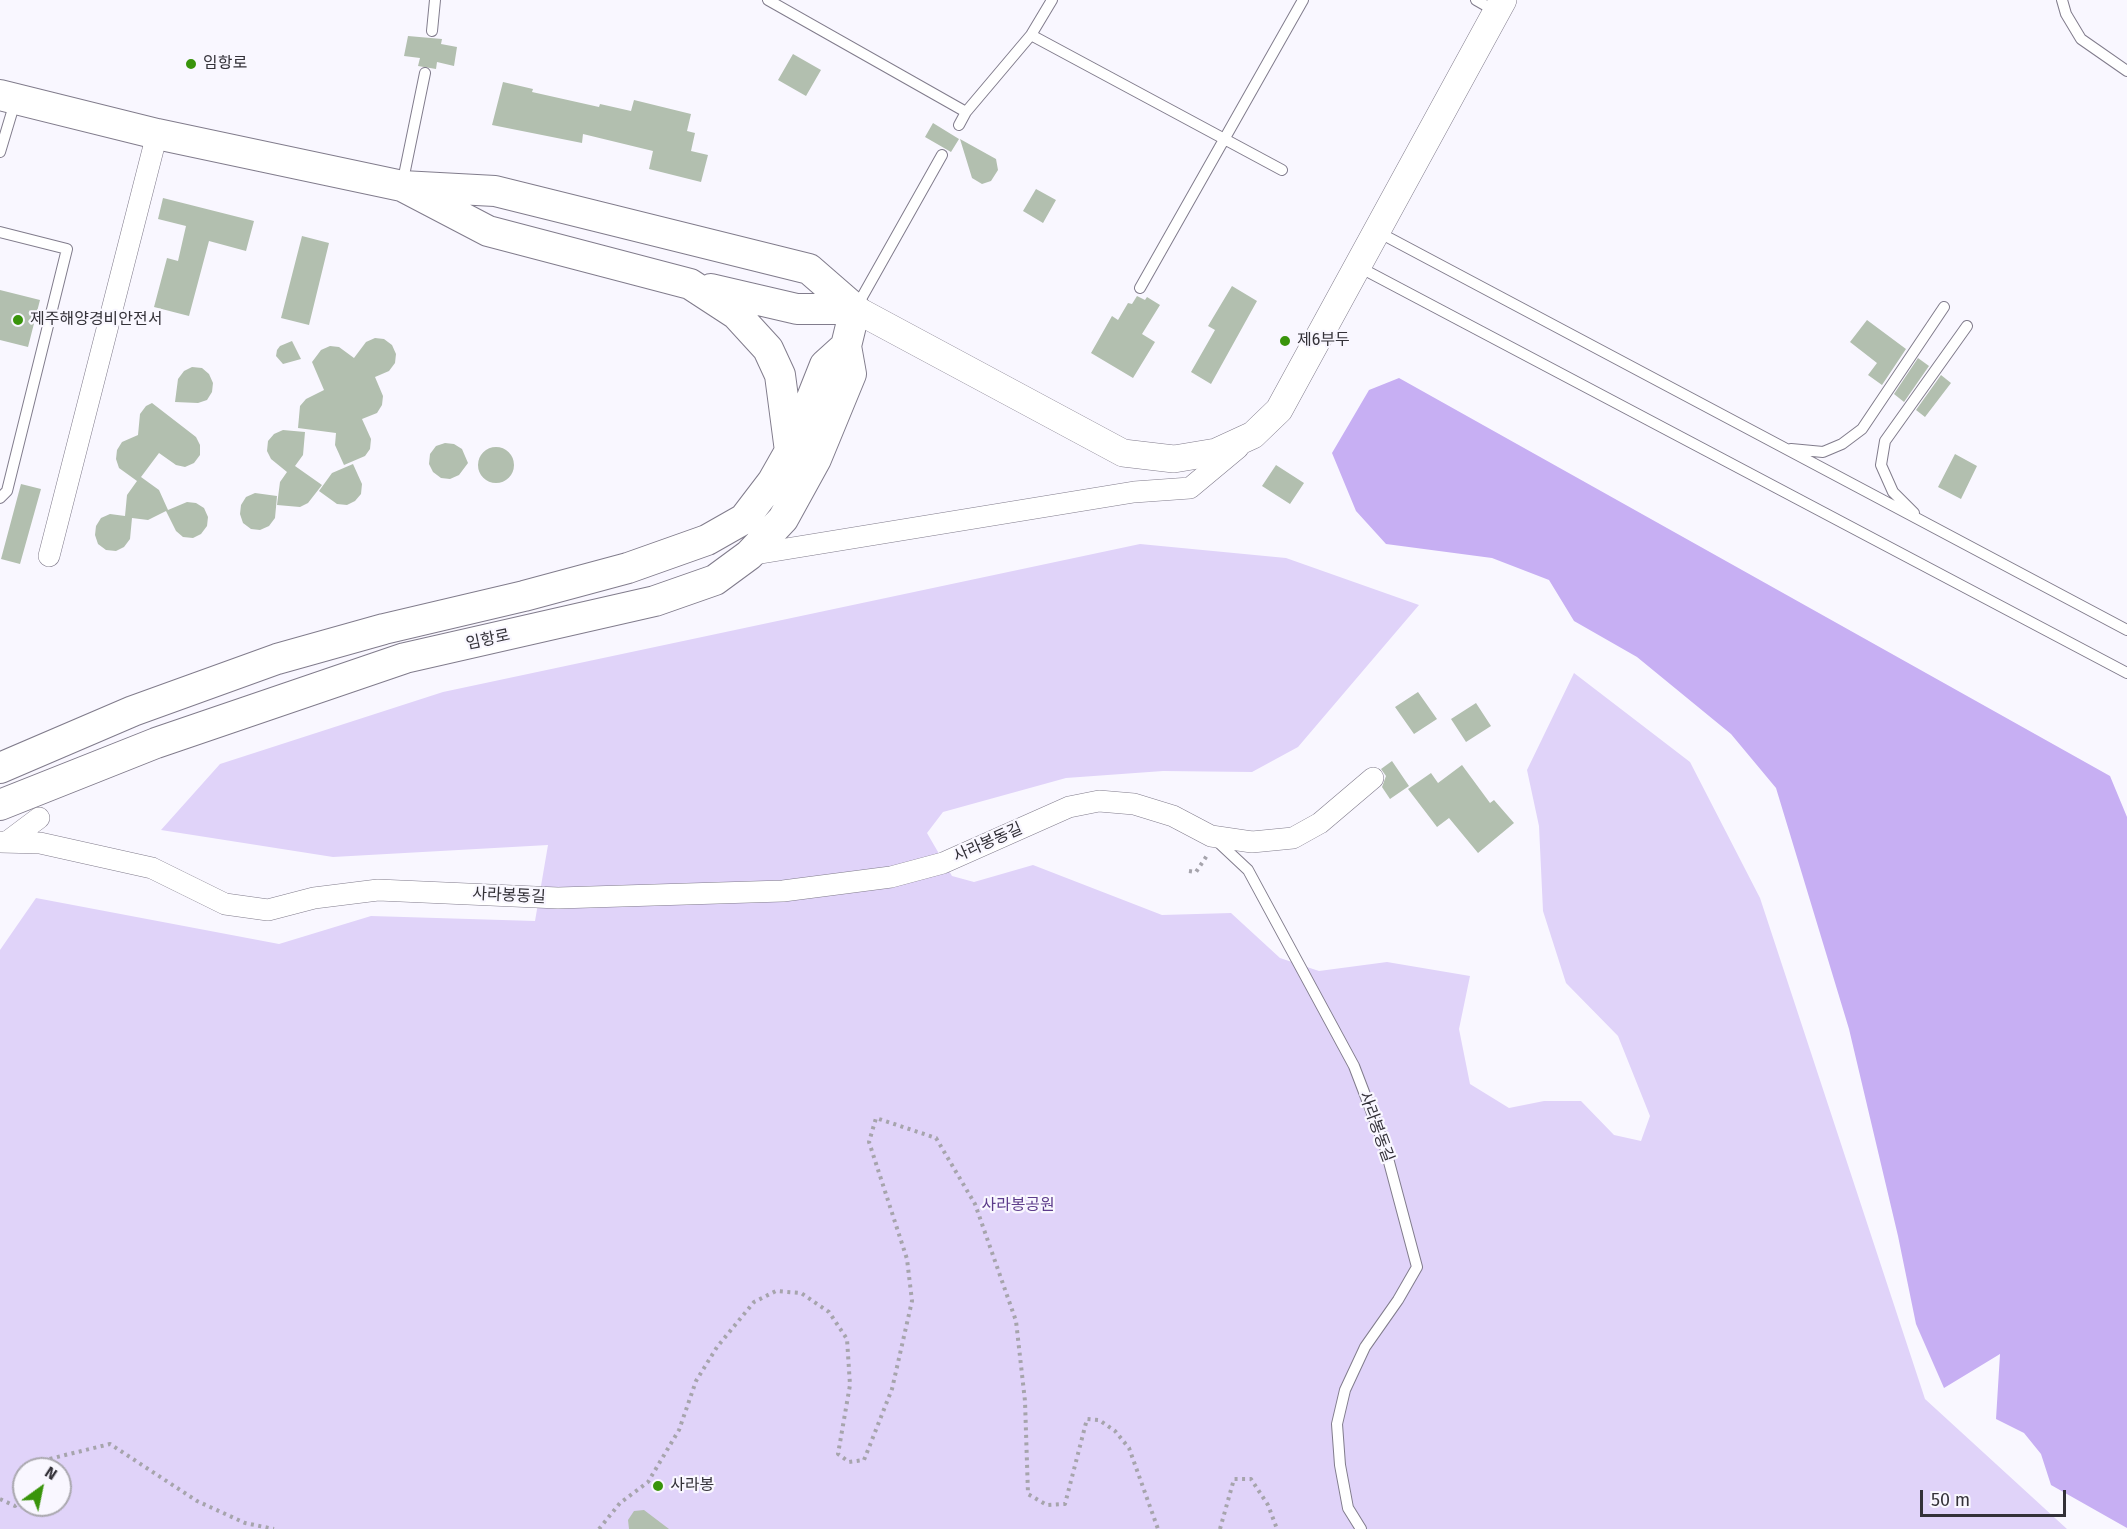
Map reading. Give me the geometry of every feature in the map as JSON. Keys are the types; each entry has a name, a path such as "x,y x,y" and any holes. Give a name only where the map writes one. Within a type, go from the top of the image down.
{"main road":[{"path":"8,97 157,134 402,186 495,191 809,269 855,309"},
{"path":"402,186 488,231 690,284 797,309 855,309"},
{"path":"690,284 736,314 768,349 780,375 790,451"},
{"name":"임항로","path":"0,805 156,743 405,658 656,601 715,580 749,555 783,519 816,459 851,374 846,346 855,309"},
{"name":"임항로","path":"0,768 133,711 278,659 384,629 524,596 628,568 707,540 744,519 773,481 790,451 825,365 846,346"}],"street":[{"path":"749,555 1134,492 1190,489 1279,410 1378,232 1492,4"},
{"path":"49,556 157,134"},
{"path":"855,309 1123,453 1174,459 1216,452 1253,435"},
{"path":"1214,839 1252,842 1293,838 1320,824 1373,778"},
{"name":"사라봉동길","path":"3,842 40,843 152,868 225,904 268,910 314,897 378,890 591,898 783,891 880,878 943,863 1069,807 1099,801 1134,804 1173,816 1214,839"},
{"path":"3,842 39,818"}],"lane":[{"path":"432,31 435,0"},
{"path":"768,0 966,112"},
{"path":"959,125 966,112 1032,35 1052,0"},
{"path":"1140,288 1303,0"},
{"path":"2062,0 2066,14 2081,39 2127,71"},
{"path":"1032,35 1282,170"},
{"path":"402,186 425,73"},
{"path":"0,152 8,97"},
{"path":"855,309 942,156"},
{"path":"0,232 67,249 7,491 0,498"},
{"path":"1378,232 2127,630"},
{"path":"1359,267 2127,674"},
{"path":"1785,449 1823,452 1842,444 1862,429 1944,307"},
{"path":"1922,522 1893,492 1881,465 1885,441 1967,326"},
{"name":"사라봉동길","path":"1214,839 1248,870 1354,1066 1385,1147 1416,1267 1398,1300 1365,1347 1346,1390 1337,1424 1340,1465 1348,1508 1361,1529"}],"path":[{"path":"1189,871 1196,872 1214,839"},
{"path":"599,1529 620,1503 648,1482 679,1430 696,1381 717,1347 754,1302 776,1291 801,1293 829,1312 847,1339 850,1384 838,1454 849,1462 864,1460 892,1389 912,1301 907,1259 869,1142 876,1118 936,1138 975,1204 1016,1321 1025,1401 1028,1494 1047,1505 1065,1504 1087,1419 1099,1420 1115,1431 1129,1448 1158,1529"},
{"path":"57,1457 110,1444 197,1501 245,1523 273,1529"},
{"path":"1220,1529 1234,1479 1251,1479 1268,1505 1277,1529"}],"green space":[{"name":"사라봉공원","path":"1140,544 1286,558 1419,605 1298,747 1252,772 1163,771 1066,778 943,812 927,833 952,876 974,882 1033,865 1162,915 1231,913 1280,958 1319,971 1387,962 1470,976 1459,1029 1470,1084 1509,1108 1544,1101 1581,1101 1614,1135 1641,1141 1650,1116 1618,1036 1566,983 1543,911 1539,826 1527,770 1574,673 1690,762 1760,898 1925,1399 2067,1529 0,1529 0,950 36,898 279,944 371,916 535,921 548,845 333,857 161,830 220,764 443,692"}],"shaded area":[{"path":"1399,378 2110,776 2127,817 2127,1528 2051,1485 2041,1454 2024,1433 1996,1419 2000,1354 1944,1388 1916,1324 1898,1236 1849,1029 1776,788 1731,734 1637,657 1574,621 1549,580 1492,558 1386,544 1356,511 1332,453 1369,390"}],"building":[{"path":"408,36 442,39 441,44 457,47 454,66 437,62 436,69 418,66 420,58 404,56"},
{"path":"793,54 821,70 806,96 778,80"},
{"path":"503,82 533,89 532,92 599,107 600,104 631,111 634,100 691,114 687,131 695,133 691,151 708,155 701,182 649,169 653,151 583,134 582,143 492,125"},
{"path":"933,123 959,139 951,152 925,137"},
{"path":"960,139 996,159 998,170 991,181 982,184 972,178"},
{"path":"1036,189 1056,200 1043,223 1023,211"},
{"path":"163,198 254,221 246,251 209,241 189,316 154,307 167,258 178,261 186,226 158,219"},
{"path":"302,236 329,243 309,325 281,318"},
{"path":"1232,286 1257,301 1211,384 1191,372 1215,330 1208,326"},
{"name":"제주해양경비안전서","path":"0,290 40,300 28,347 0,340"},
{"path":"1137,296 1145,300 1147,297 1160,305 1142,334 1155,342 1133,378 1091,353 1112,316 1118,320 1128,303 1132,304"},
{"path":"1867,320 1906,349 1882,385 1868,375 1877,363 1850,342"},
{"path":"375,338 384,339 392,345 396,354 395,363 389,371 375,377 383,396 382,405 377,413 362,419 371,439 370,449 365,456 344,465 335,445 336,433 298,428 300,406 306,399 324,390 312,362 321,350 330,346 339,347 354,358 366,342"},
{"path":"292,341 301,359 283,364 276,356 277,350 280,346"},
{"path":"1918,358 1929,366 1904,402 1894,394"},
{"path":"192,367 202,368 209,374 213,383 212,392 207,400 198,403 175,402 178,379 184,371"},
{"path":"1941,375 1951,383 1925,417 1916,410"},
{"path":"152,403 196,437 200,445 200,455 194,463 185,467 176,465 159,453 141,477 159,490 168,510 187,502 196,503 204,508 208,517 207,526 201,534 193,538 183,537 176,531 166,511 148,520 132,518 130,539 124,547 116,551 106,550 98,544 95,535 96,526 101,518 110,514 125,516 127,495 137,481 119,468 116,459 117,450 122,442 138,435 140,414 146,406"},
{"path":"283,430 305,432 303,455 295,466 322,485 308,503 300,507 277,505 280,482 287,472 271,459 267,451 268,441 274,434"},
{"path":"445,443 454,444 462,449 468,463 459,475 450,479 441,478 433,472 429,464 430,454 436,446"},
{"path":"496,447 509,452 514,465 509,478 496,483 483,478 478,465 483,452"},
{"path":"1955,454 1977,466 1961,499 1938,487"},
{"path":"353,464 362,484 361,494 355,501 347,505 337,504 319,491 332,473"},
{"path":"1276,465 1304,483 1290,504 1262,486"},
{"path":"21,484 41,489 20,564 1,559"},
{"path":"255,493 277,496 275,518 269,526 260,530 251,529 243,523 240,514 241,505 246,497"},
{"path":"1418,692 1437,719 1414,734 1395,707"},
{"path":"1476,703 1491,726 1466,742 1451,719"},
{"path":"1392,761 1409,786 1390,799 1382,787 1386,776 1381,769"},
{"path":"1462,765 1490,803 1494,800 1514,823 1478,853 1449,818 1437,827 1408,789 1431,773 1438,783"},
{"path":"644,1510 669,1529 629,1529 628,1520 634,1511"}],"place":[{"name":"임항로","path":"191,64"},
{"name":"제주해양경비안전서","path":"18,320"},
{"name":"제6부두","path":"1285,341"},
{"name":"사라봉","path":"658,1486"}]}
